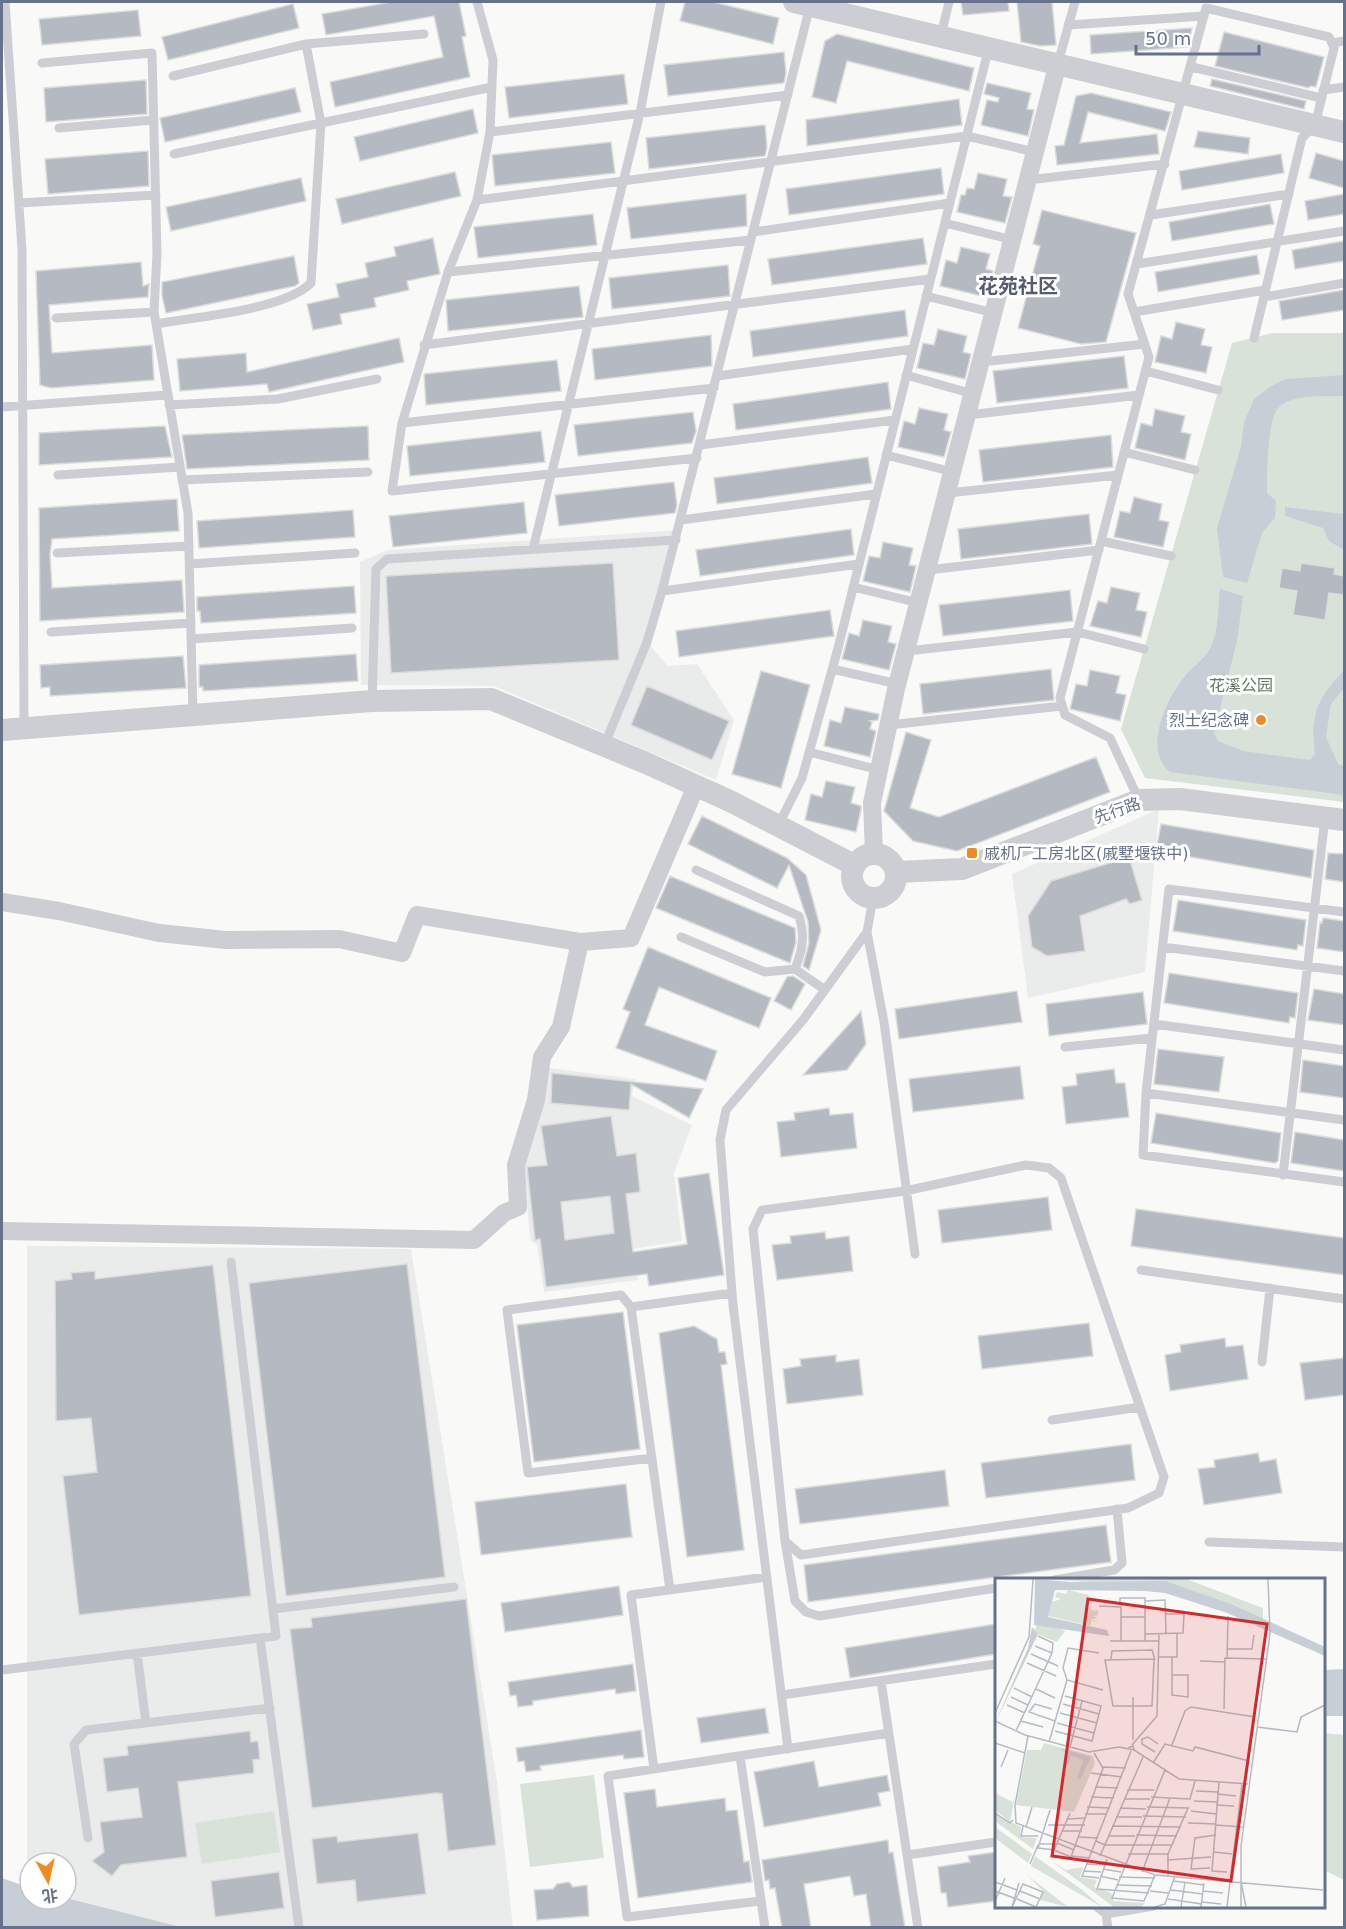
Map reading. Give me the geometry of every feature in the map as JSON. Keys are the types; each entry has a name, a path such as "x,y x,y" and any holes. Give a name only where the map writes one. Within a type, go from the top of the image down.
{"street":[{"path":"805,3 1344,132"},
{"path":"874,853 872,803 898,684 1058,63"},
{"path":"2,730 372,701 491,699 696,786 854,864"},
{"path":"2,902 59,911 159,933 226,940 339,939 402,952 417,915 580,942 631,938 696,786"},
{"name":"先行路","path":"897,872 962,869 1139,800 1180,799 1335,819"},
{"path":"874,853 889,858 897,872 896,882 891,891 883,897 873,898 863,896 856,889 852,880 854,864 859,859 874,853"},
{"path":"2,1231 474,1240 504,1213 518,1207 516,1165 536,1100 542,1057 561,1027 580,942"}],"lane":[{"path":"5,2 22,249 24,728"},
{"path":"477,2 493,60 490,132 477,200 448,272 402,423 392,490 697,458"},
{"path":"533,549 640,113 661,2"},
{"path":"941,35 949,2"},
{"path":"1058,63 1075,2"},
{"path":"604,746 647,642 676,540 788,95 805,3"},
{"path":"1139,800 1110,738 1065,715 1060,698 1149,357 1128,294 1185,93 1206,8 1329,37 1334,48 1315,125 1302,138 1254,338"},
{"path":"1068,26 1204,16"},
{"path":"173,76 306,44 424,34"},
{"path":"1332,43 1344,41"},
{"path":"156,324 242,309 300,294 311,283 321,123 306,44"},
{"path":"778,825 802,778 832,669 989,47"},
{"path":"42,63 152,53 156,195 154,312 188,513 194,715"},
{"path":"1192,67 1322,94 1344,87"},
{"path":"174,154 492,87"},
{"path":"490,132 788,95"},
{"path":"59,128 153,120"},
{"path":"477,200 967,136 1035,152"},
{"path":"1028,180 1165,164"},
{"path":"1151,215 1289,194"},
{"path":"19,203 156,195"},
{"path":"448,272 605,256 752,236 950,203"},
{"path":"945,223 1013,240"},
{"path":"1137,264 1344,231"},
{"path":"424,345 734,307 930,279"},
{"path":"1134,312 1344,283"},
{"path":"926,296 994,313"},
{"path":"56,318 154,312"},
{"path":"981,362 1145,344"},
{"path":"717,376 913,349"},
{"path":"1146,371 1218,390"},
{"path":"906,375 973,394"},
{"path":"2,407 168,400 278,399 377,380"},
{"path":"402,423 714,388"},
{"path":"968,415 1139,394"},
{"path":"700,445 895,420"},
{"path":"1124,452 1195,470"},
{"path":"886,455 953,472"},
{"path":"58,475 180,467"},
{"path":"182,480 368,472"},
{"path":"948,493 1118,475"},
{"path":"681,520 876,494"},
{"path":"372,701 376,569 387,559 676,540"},
{"path":"928,570 1100,545 1171,556"},
{"path":"57,553 189,546"},
{"path":"190,564 355,553"},
{"path":"662,591 859,564"},
{"path":"853,587 919,603"},
{"path":"51,632 191,623"},
{"path":"191,639 352,627"},
{"path":"907,651 1078,632 1144,649"},
{"path":"832,669 898,684"},
{"path":"889,725 1062,706"},
{"path":"809,752 879,770"},
{"path":"1283,1174 1315,908 1335,819"},
{"path":"696,870 799,916 804,934 795,969"},
{"path":"1344,912 1169,890 1146,1093 1143,1155 1344,1182"},
{"path":"873,898 867,932 884,1022 915,1254"},
{"path":"788,1749 732,1293 720,1140 726,1110 803,1020 867,932"},
{"path":"681,937 765,972 795,969 825,990"},
{"path":"1162,947 1344,971"},
{"path":"1154,1024 1344,1050"},
{"path":"1065,1047 1152,1038"},
{"path":"1146,1093 1344,1120"},
{"path":"785,1541 801,1555 1128,1508 1159,1493 1164,1478 1140,1407 1061,1178 1048,1168 1026,1165 905,1191 762,1210 753,1229 785,1541 795,1601 806,1612 819,1616 995,1588"},
{"path":"2,1670 276,1636 231,1262"},
{"path":"1142,1270 1344,1299"},
{"path":"1262,1362 1270,1288"},
{"path":"631,1307 732,1293"},
{"path":"652,1458 528,1473 507,1310 621,1295 631,1307 652,1458 670,1590"},
{"path":"1052,1420 1140,1407"},
{"path":"1066,1578 1114,1570 1122,1563 1124,1553 1117,1509"},
{"path":"1209,1542 1344,1547"},
{"path":"654,1769 631,1595 767,1577"},
{"path":"273,1609 454,1587"},
{"path":"260,1638 299,1928"},
{"path":"137,1653 146,1723"},
{"path":"782,1695 995,1664"},
{"path":"881,1682 918,1928"},
{"path":"88,1838 74,1744 86,1730 270,1708"},
{"path":"760,1901 627,1917 609,1776 889,1733"},
{"path":"740,1756 765,1928"},
{"path":"907,1855 995,1842"},
{"path":"1098,1908 1106,1914 1108,1928"},
{"path":"1106,1914 1142,1908"}],"shaded area":[{"path":"1344,375 1344,396 1311,396 1294,399 1280,406 1276,412 1270,433 1267,485 1267,493 1276,501 1275,518 1262,533 1247,583 1223,577 1217,528 1241,447 1244,422 1254,399 1271,386 1286,379"},
{"path":"1285,507 1344,514 1344,550 1329,541 1323,528 1285,516"},
{"path":"679,530 647,642 668,666 697,664 734,720 716,780 494,686 361,685 360,562 387,550"},
{"path":"1220,589 1243,596 1237,641 1214,733 1218,741 1243,751 1310,760 1315,754 1314,728 1317,708 1321,699 1343,671 1344,688 1331,704 1326,737 1338,764 1344,766 1344,795 1170,772 1162,762 1158,751 1160,724 1178,686 1211,646 1217,622"},
{"path":"1159,809 1145,972 1028,998 1012,874"},
{"path":"549,1068 635,1079 632,1096 692,1125 674,1173 682,1241 632,1249 638,1280 544,1292 537,1245 530,1240 524,1166"},
{"path":"27,1246 411,1249 497,1782 513,1927 181,1927 78,1901 78,1851 27,1851"},
{"path":"1344,1669 1344,1716 1325,1716 1325,1670"},
{"path":"2,1878 18,1884 18,1911 78,1911 78,1901 181,1927 2,1927"}],"green space":[{"name":"花溪公园","path":"1273,333 1344,333 1344,802 1145,778 1121,729 1232,343"},
{"path":"1325,1733 1344,1735 1344,1880 1325,1870"},
{"path":"594,1775 604,1858 530,1867 520,1784"},
{"path":"274,1811 280,1852 202,1864 195,1823"}],"building":[{"path":"391,2 459,2 466,36 462,37 470,77 335,107 330,82 443,57 434,16 326,35 322,14"},
{"path":"685,2 713,2 779,18 773,44 680,21"},
{"path":"961,2 1008,2 1009,11 963,15"},
{"path":"1017,2 1052,2 1056,45 1040,46 1021,42"},
{"path":"293,4 299,28 168,60 162,37"},
{"path":"138,10 141,36 42,45 39,19"},
{"path":"1192,28 1188,47 1091,54 1090,35"},
{"path":"1224,32 1324,57 1316,87 1310,86 1309,88 1215,66"},
{"path":"837,34 974,68 969,91 847,61 836,103 812,97 825,41"},
{"path":"784,52 786,73 784,83 668,96 664,65"},
{"path":"624,74 628,104 509,118 505,87"},
{"path":"1212,79 1306,101 1304,109 1210,86"},
{"path":"146,80 147,114 46,122 44,88"},
{"path":"987,83 1031,93 1027,109 1034,110 1028,136 981,125 987,100 998,102 999,98 984,94"},
{"path":"295,88 301,112 165,142 160,118"},
{"path":"1091,93 1171,112 1165,131 1088,112 1080,143 1157,134 1159,154 1057,165 1055,146 1064,145 1076,96"},
{"path":"959,99 962,125 807,146 806,120"},
{"path":"473,109 478,133 360,161 354,137"},
{"path":"765,125 767,147 765,156 649,169 646,138"},
{"path":"1198,131 1250,138 1248,154 1194,147"},
{"path":"611,142 615,173 495,186 492,155"},
{"path":"148,151 149,186 48,194 45,159"},
{"path":"1316,153 1344,161 1344,188 1309,178"},
{"path":"1281,154 1284,173 1182,190 1179,171"},
{"path":"941,168 944,194 789,215 786,189"},
{"path":"455,172 461,196 342,224 336,199"},
{"path":"978,173 1007,179 1003,196 1012,197 1005,223 957,212 961,195 965,195 967,188 974,189"},
{"path":"301,178 306,201 171,231 166,207"},
{"path":"746,194 747,226 631,239 627,208"},
{"path":"1344,194 1344,214 1308,220 1305,201"},
{"path":"1270,204 1274,224 1172,241 1169,222"},
{"path":"1042,210 1136,233 1106,342 1081,344 1018,328 1040,246 1033,244"},
{"path":"593,214 597,245 478,258 474,227"},
{"path":"433,238 440,274 407,281 409,290 374,298 376,307 340,314 342,324 313,330 307,304 339,297 336,284 368,277 365,263 396,256 394,247"},
{"path":"923,238 927,264 772,285 768,259"},
{"path":"1344,241 1344,261 1295,269 1292,250"},
{"path":"961,247 990,254 986,269 993,271 986,297 940,286 946,260 957,263"},
{"path":"1257,255 1260,274 1158,292 1155,272"},
{"path":"294,256 299,283 295,286 166,313 162,282"},
{"path":"141,262 143,286 149,284 148,297 49,305 52,353 152,345 154,380 51,388 40,385 36,271"},
{"path":"728,265 730,296 612,309 609,278"},
{"path":"579,286 583,317 448,331 446,300"},
{"path":"1344,290 1344,310 1282,320 1279,301"},
{"path":"905,310 908,336 753,357 750,331"},
{"path":"1176,322 1205,329 1201,345 1212,347 1206,373 1155,362 1161,336 1172,339"},
{"path":"938,329 967,336 963,352 971,354 965,379 917,368 923,343 934,345"},
{"path":"711,335 712,366 595,380 592,349"},
{"path":"399,338 404,362 269,392 267,384 180,391 177,359 246,353 247,372"},
{"path":"1124,356 1128,388 997,403 993,371"},
{"path":"557,360 561,391 426,405 424,374"},
{"path":"888,382 891,409 736,430 733,404"},
{"path":"919,408 948,414 944,430 951,432 944,457 898,447 904,421 915,424"},
{"path":"1155,409 1185,416 1181,432 1191,434 1185,460 1135,448 1141,423 1152,426"},
{"path":"693,412 696,431 692,443 578,456 574,425"},
{"path":"165,426 172,457 39,465 39,433"},
{"path":"368,426 369,460 187,469 182,435"},
{"path":"541,431 545,462 410,476 407,446"},
{"path":"1111,435 1113,467 983,482 979,450"},
{"path":"868,457 872,483 717,504 714,478"},
{"path":"674,482 677,505 675,513 559,526 555,495"},
{"path":"1134,497 1162,504 1159,520 1169,522 1163,547 1114,537 1120,511 1130,513"},
{"path":"177,499 179,531 52,539 50,554 52,588 182,580 184,612 40,621 39,508"},
{"path":"524,502 527,533 393,547 389,516"},
{"path":"353,510 355,537 199,548 197,521"},
{"path":"1089,514 1092,544 961,559 958,529"},
{"path":"851,529 854,555 700,576 696,550"},
{"path":"883,542 913,548 909,565 916,566 910,592 863,581 869,556 880,558"},
{"path":"613,563 619,660 391,673 386,576"},
{"path":"1301,563 1335,568 1334,574 1344,576 1344,595 1329,593 1325,620 1293,615 1297,591 1279,588 1282,568 1300,571"},
{"path":"354,586 356,613 201,623 200,611 197,611 197,597"},
{"path":"1111,587 1140,593 1136,610 1147,612 1141,637 1090,626 1098,601 1107,603"},
{"path":"1070,590 1073,621 943,636 939,605"},
{"path":"830,610 834,636 679,657 676,631"},
{"path":"863,620 892,626 888,642 896,644 889,670 842,659 849,633 859,636"},
{"path":"356,654 358,681 203,691 203,687 199,687 199,665"},
{"path":"183,656 186,688 50,696 50,687 41,688 40,665"},
{"path":"1051,669 1054,700 923,714 920,684"},
{"path":"1090,670 1120,676 1116,693 1126,695 1120,721 1070,709 1076,684 1087,686"},
{"path":"761,671 810,685 781,788 732,774"},
{"path":"647,686 729,721 712,760 631,725"},
{"path":"845,707 879,714 878,720 870,721 872,722 870,729 876,731 870,757 824,746 830,720 841,723"},
{"path":"906,732 931,740 910,808 939,817 1096,757 1110,792 957,851 913,841 884,811"},
{"path":"826,781 855,787 851,803 861,806 856,832 805,820 811,794 822,797"},
{"path":"702,816 787,858 806,875 821,930 809,970 803,966 809,943 808,922 789,865 777,888 688,844"},
{"path":"1161,824 1314,850 1311,878 1156,851"},
{"path":"1328,853 1344,854 1344,882 1325,879"},
{"path":"1129,857 1142,900 1130,904 1126,899 1080,916 1085,951 1047,956 1032,947 1028,916 1051,881"},
{"path":"670,876 795,928 796,942 790,963 656,908"},
{"path":"1178,900 1306,920 1303,946 1298,945 1297,950 1173,931"},
{"path":"1323,918 1344,921 1344,952 1317,948 1320,922 1322,923"},
{"path":"648,947 771,998 759,1028 659,987 645,1025 717,1051 706,1081 616,1048 630,1012 623,1009"},
{"path":"1169,973 1298,993 1295,1018 1290,1017 1289,1023 1164,1003"},
{"path":"793,976 805,984 791,1010 774,1001 787,977"},
{"path":"1314,989 1344,994 1344,1025 1308,1020"},
{"path":"1017,991 1022,1022 899,1039 895,1009"},
{"path":"1143,992 1147,1024 1049,1036 1046,1004"},
{"path":"861,1011 866,1044 847,1070 803,1075"},
{"path":"1158,1049 1224,1057 1219,1092 1154,1084"},
{"path":"1303,1060 1344,1066 1344,1098 1300,1092"},
{"path":"1020,1066 1024,1099 913,1112 909,1079"},
{"path":"1114,1069 1116,1083 1125,1083 1129,1117 1066,1124 1062,1087 1077,1085 1076,1074"},
{"path":"552,1073 703,1089 689,1118 631,1084 629,1110 551,1103"},
{"path":"829,1108 830,1115 853,1113 857,1148 781,1157 777,1122 795,1120 794,1113"},
{"path":"1156,1113 1281,1133 1278,1161 1275,1163 1151,1143"},
{"path":"611,1116 617,1156 636,1153 640,1192 626,1194 633,1252 687,1244 678,1178 709,1173 724,1275 649,1286 647,1274 546,1287 540,1239 535,1240 527,1167 547,1165 541,1126","holes":["610,1196 614,1233 565,1240 561,1202"]},
{"path":"1295,1132 1344,1140 1344,1171 1291,1163"},
{"path":"1048,1197 1052,1230 942,1243 938,1210"},
{"path":"1136,1209 1344,1238 1344,1275 1131,1246"},
{"path":"825,1232 826,1239 849,1236 853,1271 777,1280 772,1245 791,1243 790,1236"},
{"path":"407,1264 445,1577 286,1596 249,1283"},
{"path":"213,1265 251,1596 79,1615 63,1476 97,1472 91,1418 56,1421 55,1281 72,1279 71,1273 95,1271 95,1279"},
{"path":"623,1312 640,1449 534,1462 517,1325"},
{"path":"1089,1323 1093,1356 982,1369 978,1336"},
{"path":"694,1326 717,1339 719,1352 725,1352 727,1364 721,1365 744,1550 687,1557 659,1333"},
{"path":"1225,1338 1226,1347 1243,1345 1248,1379 1170,1391 1165,1355 1181,1352 1180,1345"},
{"path":"836,1355 836,1362 859,1359 863,1395 787,1404 783,1369 801,1366 800,1359"},
{"path":"1344,1358 1344,1395 1305,1400 1300,1363"},
{"path":"1131,1444 1135,1480 986,1498 981,1463"},
{"path":"1258,1453 1260,1462 1276,1459 1282,1493 1204,1505 1198,1469 1215,1467 1214,1460"},
{"path":"945,1470 949,1506 800,1524 795,1489"},
{"path":"626,1484 632,1537 481,1555 475,1502"},
{"path":"1106,1525 1111,1562 808,1602 804,1565"},
{"path":"619,1586 623,1615 505,1632 501,1603"},
{"path":"466,1599 496,1845 448,1851 442,1794 312,1808 290,1629 312,1627 311,1618"},
{"path":"995,1624 995,1654 850,1678 845,1648"},
{"path":"633,1664 636,1691 616,1694 615,1689 533,1701 533,1705 518,1707 516,1695 510,1696 508,1682"},
{"path":"765,1708 769,1733 701,1743 697,1718"},
{"path":"641,1730 644,1757 624,1759 623,1755 540,1766 541,1770 526,1772 524,1761 518,1762 516,1748"},
{"path":"250,1731 251,1742 258,1741 260,1759 253,1760 254,1773 178,1782 187,1857 121,1865 112,1876 92,1861 104,1852 100,1822 142,1817 138,1788 107,1792 103,1758 128,1755 127,1746"},
{"path":"814,1761 819,1787 887,1775 890,1791 878,1793 881,1806 764,1827 754,1772"},
{"path":"655,1789 657,1807 725,1798 726,1811 737,1810 744,1862 749,1861 752,1882 638,1898 624,1793"},
{"path":"418,1833 426,1894 357,1902 355,1880 317,1884 312,1839 337,1836 338,1842"},
{"path":"888,1840 889,1853 893,1852 905,1928 871,1928 866,1894 854,1896 850,1876 804,1884 811,1928 782,1928 775,1888 770,1889 769,1880 765,1881 762,1860"},
{"path":"995,1852 995,1901 948,1907 946,1893 941,1893 938,1867 970,1862 968,1856"},
{"path":"279,1872 284,1908 215,1917 211,1881"},
{"path":"569,1882 573,1887 587,1885 589,1916 537,1920 534,1890 553,1889 557,1884"}],"place":[{"name":"烈士纪念碑","path":"1261,720"},
{"name":"戚机厂工房北区(戚墅堰铁中)","path":"972,853"}],"district":[{"name":"花苑社区","path":"1018,286"}]}
